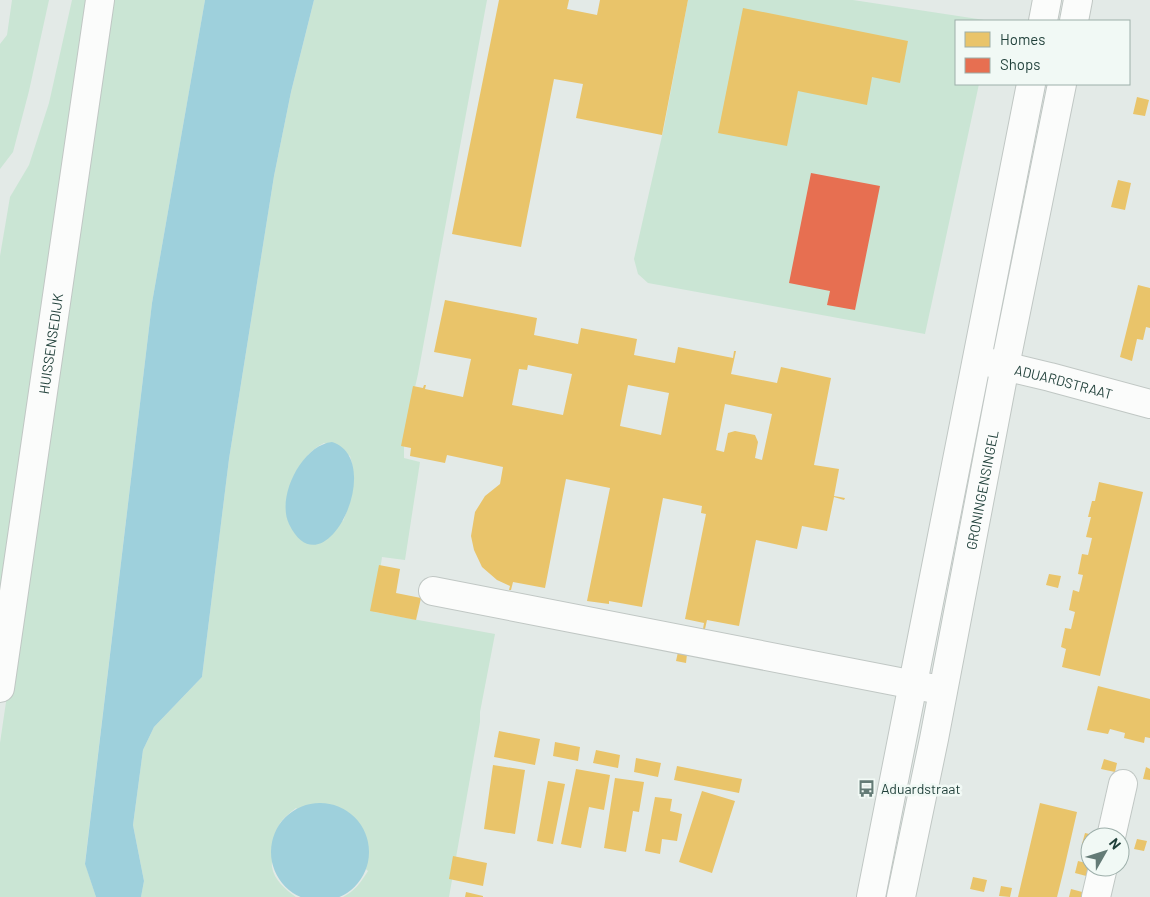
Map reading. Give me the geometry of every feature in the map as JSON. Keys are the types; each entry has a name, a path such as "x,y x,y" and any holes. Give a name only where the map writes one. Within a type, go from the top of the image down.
{"street":[{"name":"HUISSENSEDIJK","path":"0,688 100,0"},
{"path":"1043,20 1047,0"},
{"path":"1074,20 1078,0"},
{"path":"870,897 1031,85"},
{"name":"GRONINGENSINGEL","path":"901,897 1062,85"},
{"name":"ADUARDSTRAAT","path":"977,360 1150,404"},
{"path":"433,591 943,691"},
{"path":"1112,827 1123,784"},
{"path":"1096,897 1101,877"}],"green space":[{"path":"12,0 49,0 29,91 13,152 0,169 0,44 7,35"},
{"path":"72,0 92,0 0,589 0,256 10,197 29,165 49,103"},
{"path":"109,0 205,0 152,303 85,863 96,897 0,897 0,743"},
{"path":"314,0 487,0 418,374 404,436 404,458 420,462 405,560 382,557 374,612 495,634 449,897 343,897 354,889 368,871 296,808 279,825 272,865 273,872 278,880 296,897 141,897 144,881 133,825 143,750 154,727 202,677 229,459 274,176 291,92","holes":["324,443 350,456 353,489 343,521 293,479 305,458"]},
{"path":"688,0 853,0 984,20 955,20 955,85 979,85 925,334 648,283 638,274 634,259 664,127"}],"water":[{"path":"205,0 314,0 291,92 274,176 229,459 202,677 154,727 143,750 133,825 144,881 141,897 96,897 85,864 152,303"},
{"path":"332,442 348,454 354,473 352,495 345,517 333,534 318,544 303,542 289,524 286,513 289,487 294,474 311,452 321,445"},
{"path":"310,803 330,803 347,811 361,825 369,842 369,862 366,871 355,887 339,898 301,898 285,887 274,871 271,862 271,842 279,825 293,811"}],"building: Homes":[{"path":"499,0 569,0 567,9 597,15 600,0 688,0 662,135 576,118 583,84 554,79 521,247 452,234"},
{"path":"743,8 908,41 900,83 872,77 867,105 798,91 787,146 718,133"},
{"path":"1137,97 1149,100 1145,116 1133,114"},
{"path":"1118,180 1131,183 1125,210 1111,207"},
{"path":"1138,285 1150,288 1150,328 1146,327 1143,340 1137,339 1132,361 1120,357"},
{"path":"445,300 537,318 534,335 578,344 581,328 637,339 634,355 675,363 678,347 733,358 734,351 736,351 731,374 777,383 781,367 831,378 814,465 839,469 834,496 845,498 844,500 834,497 827,531 802,526 797,549 756,540 739,626 707,620 705,629 703,629 704,623 685,619 706,514 701,513 702,506 663,498 642,607 609,601 609,604 587,601 610,488 566,479 545,588 513,582 511,590 509,590 510,586 497,580 482,567 474,550 471,536 475,512 485,496 500,484 503,467 447,455 445,463 410,456 411,448 401,446 413,386 423,388 426,385 425,389 463,397 471,359 434,352","holes":["528,365 572,374 563,415 512,405 519,369 527,370","628,385 669,393 661,435 620,426","725,404 772,414 762,460 755,458 758,442 755,435 735,431 728,433 724,452 716,450"]},
{"path":"1099,482 1143,492 1100,676 1062,667 1066,649 1061,647 1065,628 1071,629 1075,612 1069,610 1073,590 1079,592 1083,575 1078,574 1082,554 1088,555 1092,538 1086,537 1091,517 1088,517 1092,501 1095,501"},
{"path":"379,565 400,569 396,593 421,598 416,620 370,611"},
{"path":"1049,574 1061,576 1058,588 1046,585"},
{"path":"678,652 687,654 686,663 676,661"},
{"path":"1098,686 1150,699 1150,738 1145,737 1144,743 1124,738 1125,733 1110,729 1108,734 1087,730"},
{"path":"499,731 540,739 535,765 494,757"},
{"path":"555,742 580,747 578,761 553,756"},
{"path":"596,750 620,755 618,768 593,763"},
{"path":"636,758 661,763 658,777 634,772"},
{"path":"1104,759 1117,763 1115,772 1101,769"},
{"path":"493,765 525,770 515,834 484,829"},
{"path":"677,766 742,779 739,793 674,780"},
{"path":"1146,767 1150,769 1150,780 1143,779"},
{"path":"576,769 610,775 604,810 589,807 581,848 561,844"},
{"path":"615,778 644,782 639,812 633,811 626,852 604,848"},
{"path":"548,781 565,784 553,844 537,841"},
{"path":"702,791 735,801 712,873 679,862"},
{"path":"655,797 672,799 670,811 682,814 677,841 662,839 660,854 645,851"},
{"path":"1040,803 1077,812 1064,869 1057,897 1018,897"},
{"path":"1137,839 1147,841 1144,851 1134,849"},
{"path":"453,856 487,863 483,886 449,879"},
{"path":"1078,861 1080,862 1080,874 1075,873"},
{"path":"973,877 987,880 984,892 970,889"},
{"path":"1001,886 1012,888 1010,897 999,896"},
{"path":"1071,889 1086,893 1085,897 1069,897"},
{"path":"466,892 483,896 483,897 465,897"}],"building: Shops":[{"path":"811,173 880,186 855,310 827,305 830,291 789,283"}],"place":[{"name":"Aduardstraat","path":"867,788"}]}
